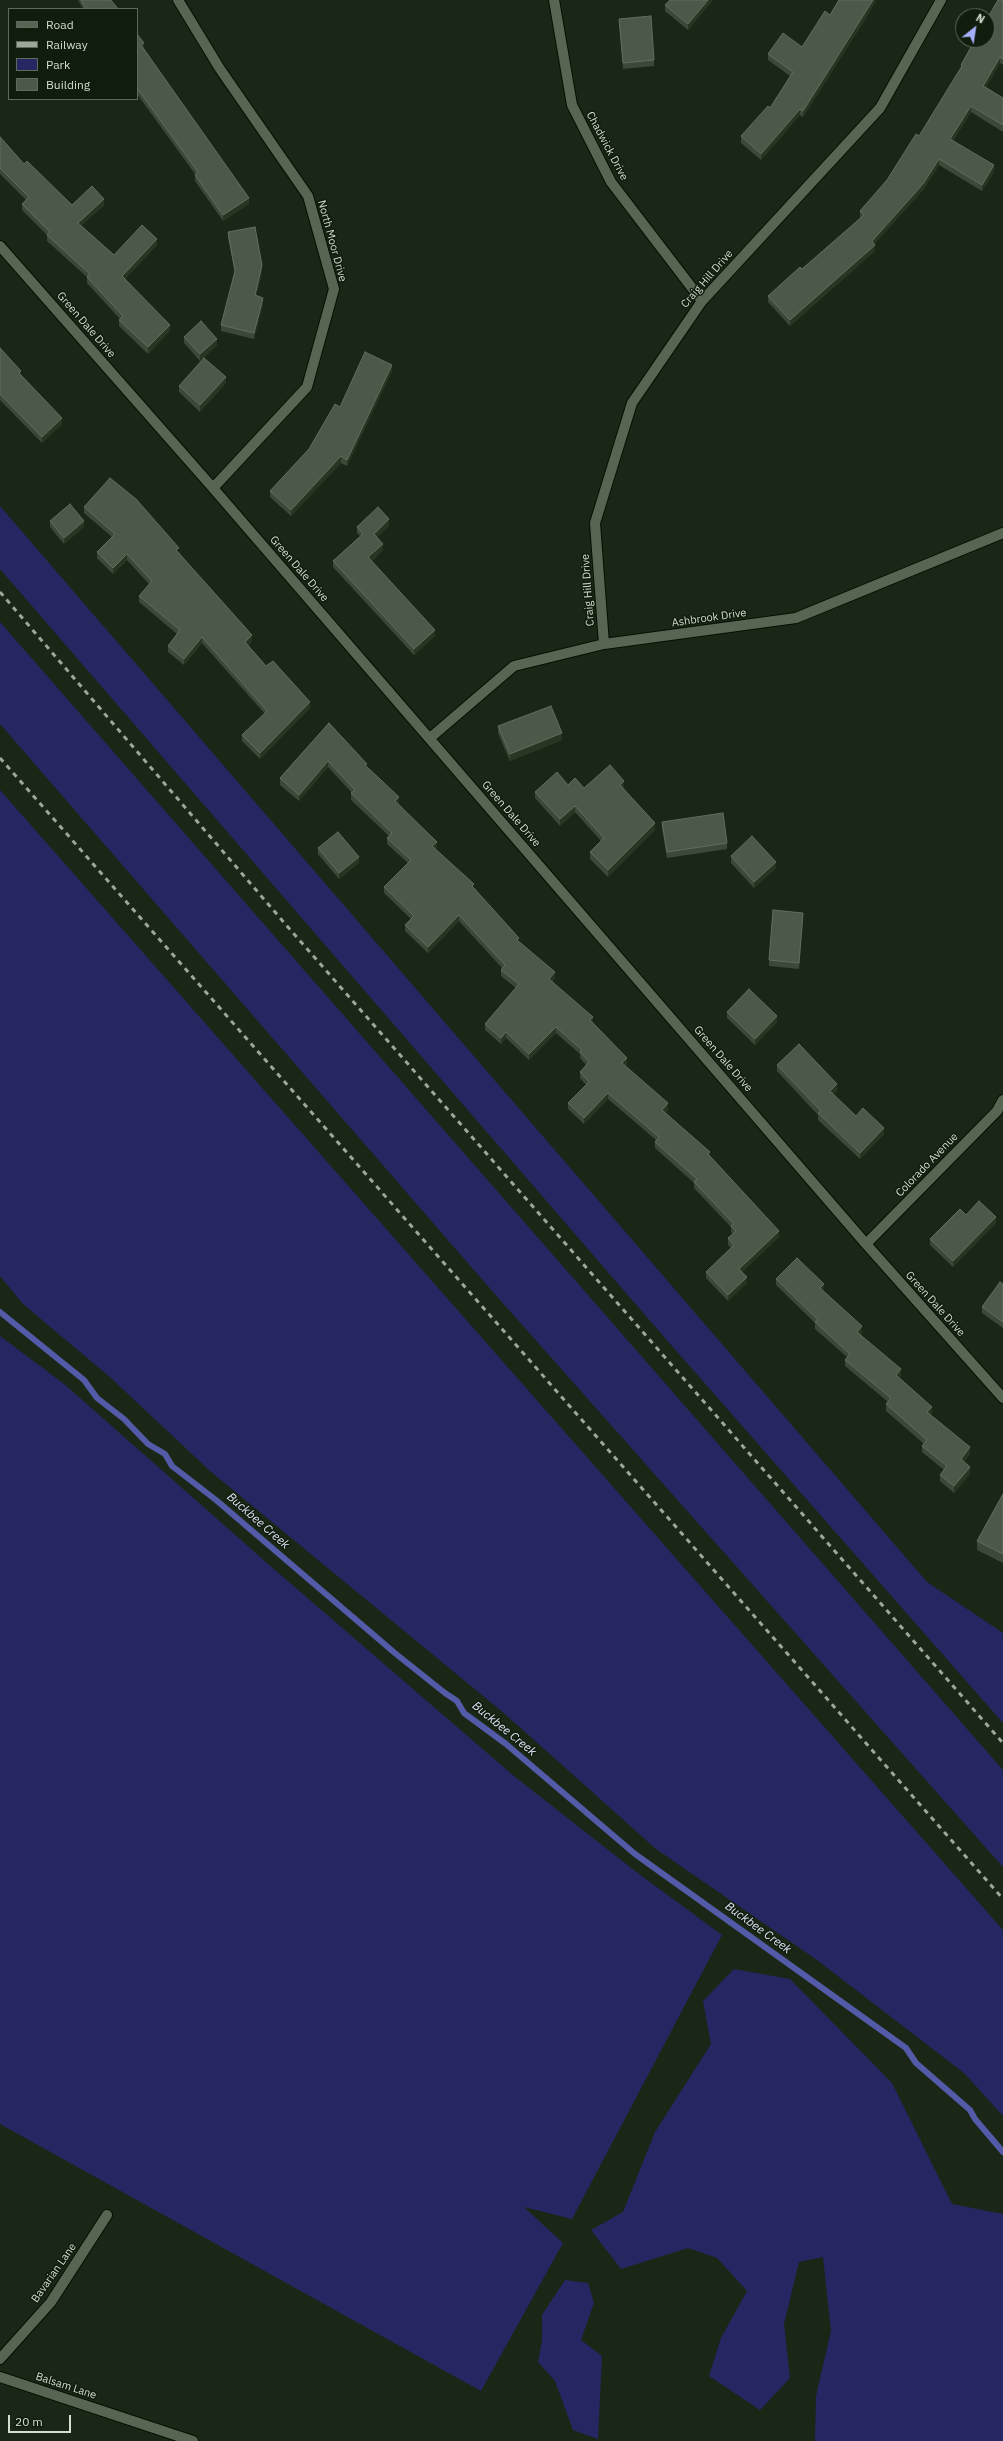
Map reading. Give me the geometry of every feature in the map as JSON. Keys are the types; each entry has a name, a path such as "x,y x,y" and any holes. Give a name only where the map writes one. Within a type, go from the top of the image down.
{"street":[{"name":"North Moor Drive","path":"178,0 220,69 308,196 334,289 307,387 213,488"},
{"name":"Chadwick Drive","path":"554,0 572,105 610,182 702,301"},
{"name":"Craig Hill Drive","path":"604,644 595,523 632,402 702,301 880,108 941,0"},
{"name":"Green Dale Drive","path":"0,246 430,738 866,1244 1003,1398"},
{"name":"Ashbrook Drive","path":"430,738 514,666 604,644 796,618 1003,533"},
{"name":"Colorado Avenue","path":"866,1244 997,1111 1003,1100"},
{"name":"Bavarian Lane","path":"0,2359 51,2302 107,2216"},
{"name":"Balsam Lane","path":"0,2377 193,2441"}],"green space":[{"path":"0,506 927,1582 1003,1633 1003,1723 658,1330 0,569"},
{"path":"0,622 1003,1770 1003,1867 493,1292 0,724"},
{"path":"0,790 1003,1930 1003,2116 964,2073 817,1960 656,1849 505,1714 210,1471 111,1378 23,1304 0,1276"},
{"path":"0,1336 63,1383 275,1570 514,1776 635,1871 722,1935 572,2219 524,2207 563,2243 481,2391 0,2124"},
{"path":"734,1969 790,1979 892,2083 952,2204 1003,2214 1003,2441 815,2441 816,2396 831,2331 823,2257 799,2262 784,2324 790,2378 760,2410 709,2376 721,2338 747,2291 717,2258 688,2248 621,2269 591,2230 623,2212 655,2132 711,2044 703,2001"},
{"path":"565,2280 588,2283 594,2303 581,2340 602,2356 598,2439 573,2430 555,2381 538,2362 542,2341 542,2315"}],"building":[{"path":"81,0 111,0 117,8 85,8"},
{"path":"670,0 708,0 688,24 665,5"},
{"path":"839,0 873,0 803,111 800,109 761,154 741,136 768,106 770,108 793,72 768,54 783,33 802,47 825,11 830,15"},
{"path":"998,0 1003,0 1003,59 1000,57 983,86 1003,98 1003,125 971,106 950,139 994,165 982,185 939,159 923,184 872,241 875,245 790,320 768,296 800,267 802,269 864,215 860,211 887,180 916,134 919,136 962,66 961,65 971,48 995,48 995,8 993,8"},
{"path":"651,16 654,60 623,63 619,19"},
{"path":"138,35 144,43 141,45 249,198 223,215 195,175 198,172 138,89"},
{"path":"0,137 24,164 27,161 72,205 92,186 104,199 78,223 114,255 142,225 157,239 122,276 170,325 148,347 119,320 123,316 87,277 90,274 47,235 50,232 22,204 29,197 0,168"},
{"path":"255,227 262,265 255,295 263,298 254,333 221,325 235,271 228,232"},
{"path":"201,321 217,339 200,354 184,337"},
{"path":"0,348 21,371 19,373 62,418 42,437 0,394"},
{"path":"365,352 392,365 347,460 341,456 291,510 270,491 309,449 335,404 340,407"},
{"path":"204,358 226,377 200,405 179,386"},
{"path":"110,478 136,499 179,548 176,550 252,635 245,642 266,666 273,661 310,702 260,753 242,735 267,711 202,637 184,659 168,646 180,630 139,596 152,581 127,554 113,568 97,552 115,534 84,507"},
{"path":"70,504 84,521 64,538 50,521"},
{"path":"378,507 389,519 374,534 383,544 368,557 435,630 414,649 333,561 363,534 357,527"},
{"path":"551,706 562,733 510,754 498,726"},
{"path":"329,723 367,764 365,765 399,797 395,801 437,842 432,846 474,884 472,886 519,938 517,940 555,972 549,979 593,1017 590,1020 627,1058 622,1063 668,1103 662,1110 710,1152 708,1154 779,1231 739,1269 747,1277 728,1295 706,1272 734,1245 728,1238 736,1231 731,1226 734,1224 694,1182 697,1179 655,1142 659,1137 608,1093 584,1118 568,1103 589,1082 580,1072 589,1062 580,1052 582,1050 556,1027 529,1054 506,1032 501,1038 485,1024 519,984 501,970 505,965 459,915 428,947 405,925 414,916 384,887 411,860 387,838 392,833 351,793 355,790 328,761 299,795 280,778"},
{"path":"610,765 624,781 620,785 655,823 608,870 590,852 604,838 575,806 560,819 535,792 557,772 568,785 575,778 584,788"},
{"path":"723,813 727,843 667,852 662,822"},
{"path":"338,832 359,857 339,873 318,848"},
{"path":"752,836 776,862 754,882 731,856"},
{"path":"773,910 803,913 799,963 769,960"},
{"path":"749,989 777,1016 755,1039 727,1012"},
{"path":"799,1044 837,1084 830,1091 856,1116 863,1108 884,1128 860,1153 818,1113 821,1111 777,1065"},
{"path":"979,1201 996,1217 953,1261 930,1239 960,1209 966,1215"},
{"path":"797,1258 824,1284 820,1288 862,1326 857,1332 901,1369 896,1375 932,1407 927,1412 970,1447 961,1459 970,1467 954,1486 940,1475 947,1466 922,1446 927,1440 886,1404 891,1398 845,1360 850,1354 815,1322 818,1320 776,1279"},
{"path":"1000,1282 1003,1284 1003,1322 982,1307"},
{"path":"1003,1494 1003,1554 977,1541"}],"waterway":[{"name":"Buckbee Creek","path":"0,1312 84,1380 97,1398 124,1419 148,1444 165,1454 172,1466 216,1500 396,1654 457,1701 464,1713 506,1744 635,1854 906,2048 916,2063 970,2110 975,2119 1003,2152"}],"railway":[{"path":"0,592 287,926 1003,1743"},
{"path":"0,758 1003,1899"}]}
